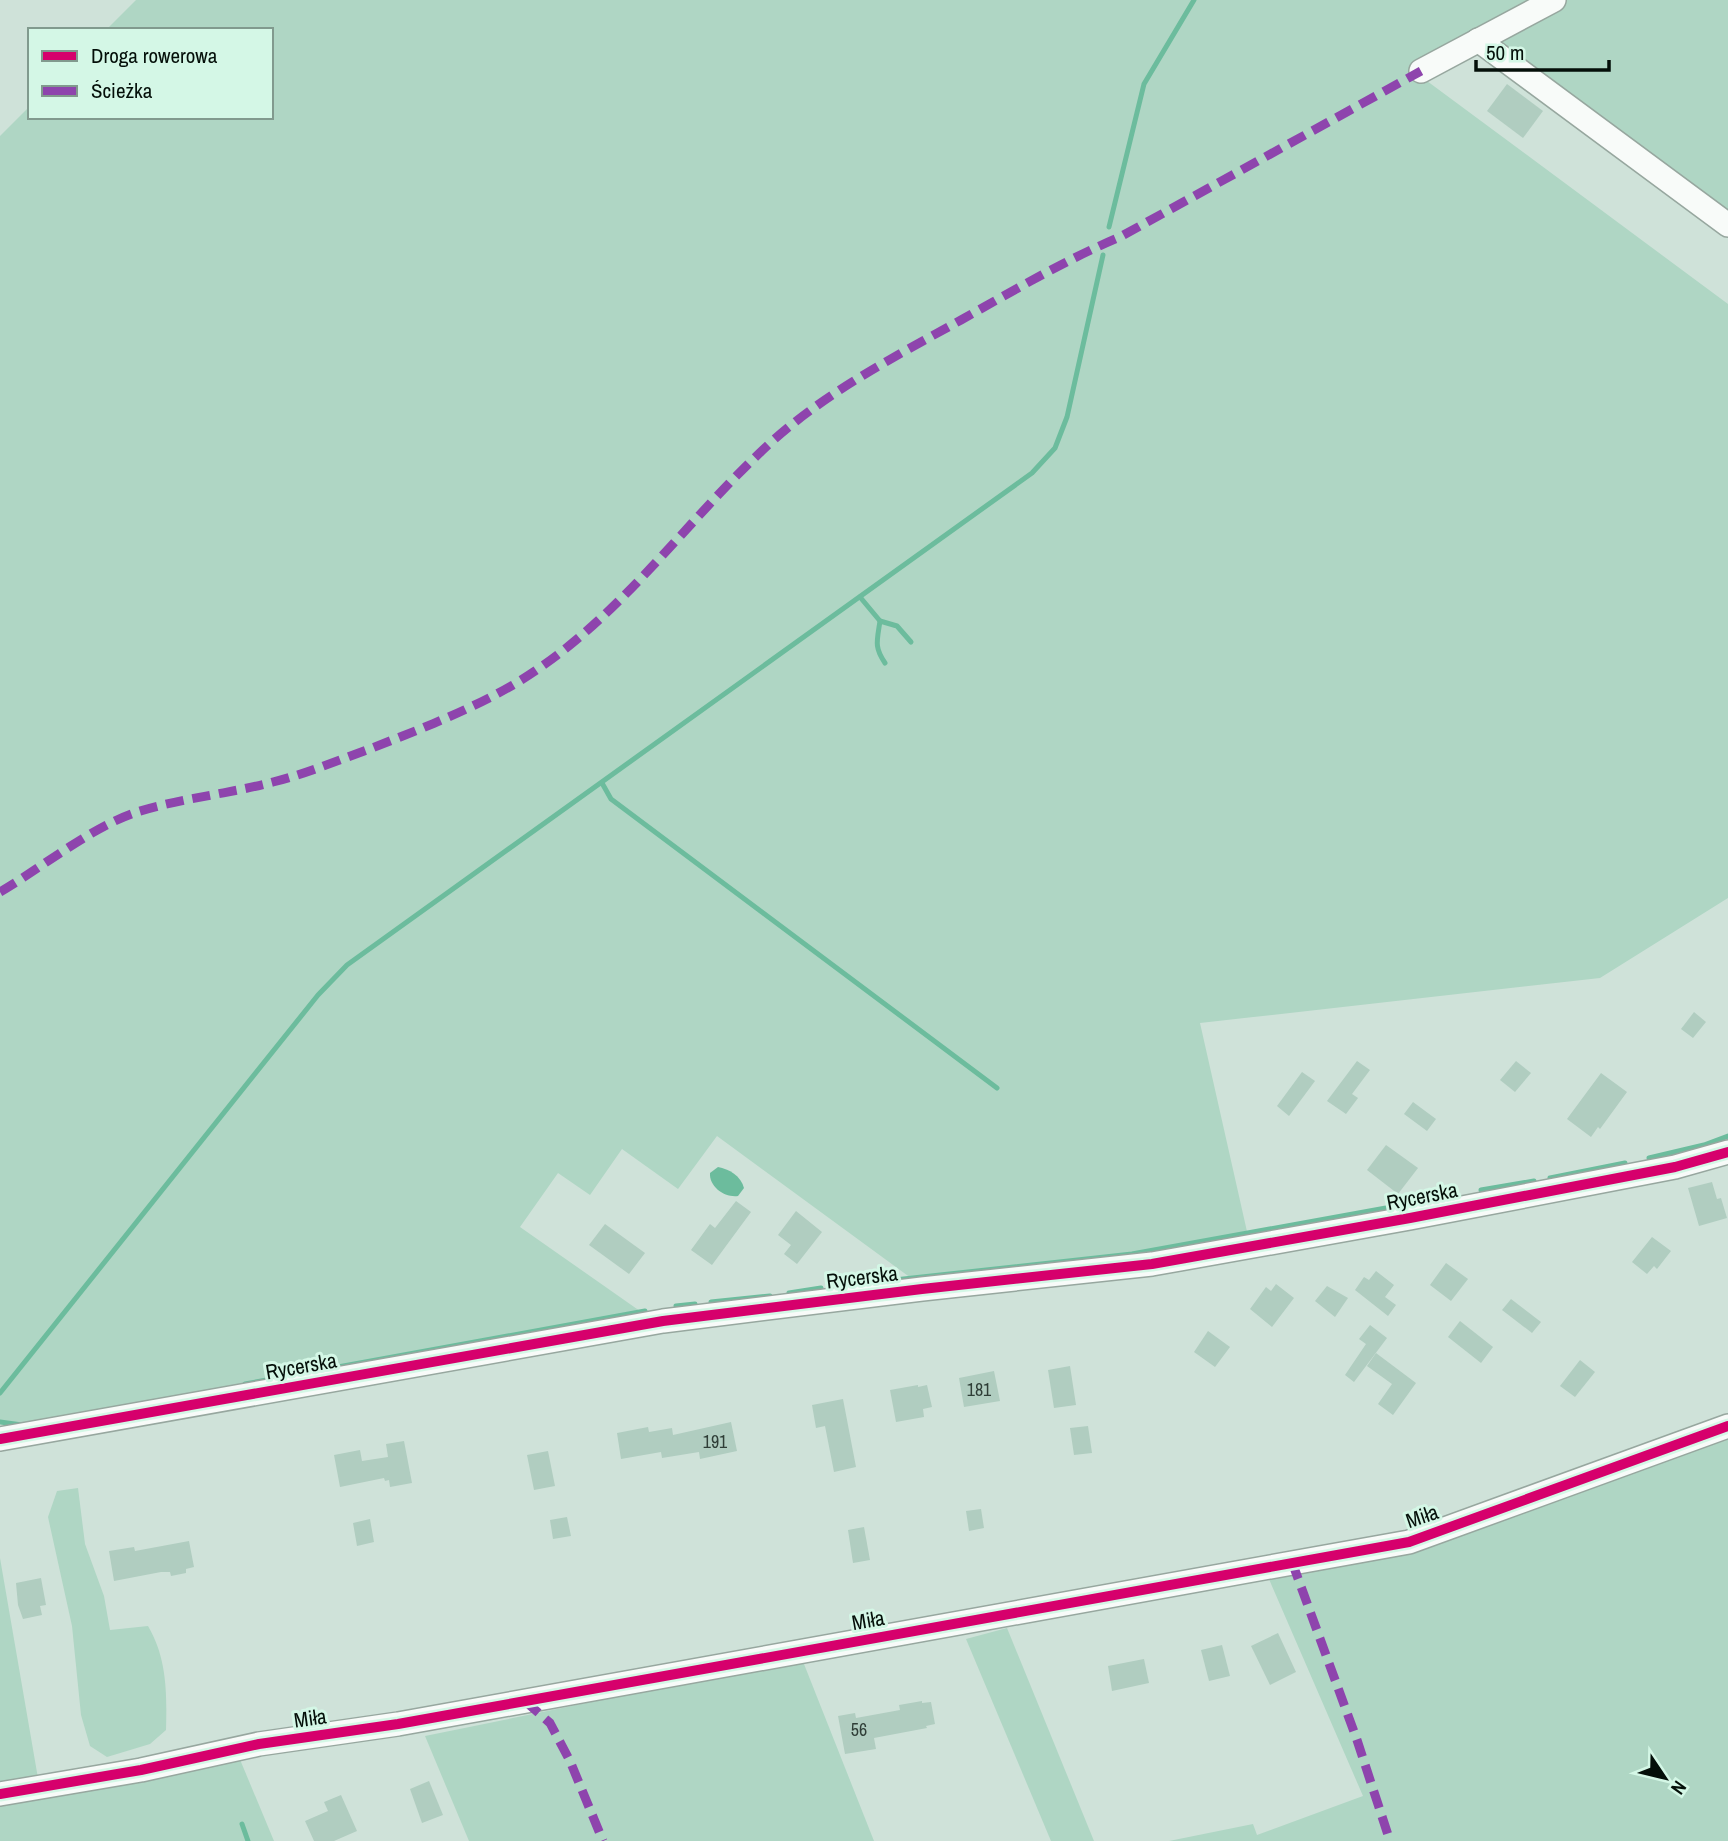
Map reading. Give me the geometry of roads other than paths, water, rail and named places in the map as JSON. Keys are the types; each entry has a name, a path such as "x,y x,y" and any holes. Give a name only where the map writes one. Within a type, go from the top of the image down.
{"street":[{"path":"1421,71 1554,0"},
{"path":"1478,40 1728,225"},
{"name":"Rycerska","path":"0,1439 663,1321 1152,1264 1675,1167 1728,1152"},
{"name":"Miła","path":"0,1794 153,1768 259,1744 398,1724 1409,1542 1728,1426"}],"waterway":[{"path":"1109,227 1144,84 1194,0"},
{"path":"0,1393 318,995 347,965 1032,473 1055,448 1067,417 1103,255"},
{"path":"860,597 880,621 897,626 911,642"},
{"path":"880,621 877,644 885,663"},
{"path":"602,783 611,799 997,1088"},
{"path":"1649,1158 1704,1145 1728,1136"},
{"path":"1550,1178 1625,1163"},
{"path":"1481,1190 1534,1181"},
{"path":"858,1284 1132,1254 1452,1196"},
{"path":"789,1293 821,1288"},
{"path":"711,1302 770,1296"},
{"path":"676,1306 695,1304"},
{"path":"245,1384 645,1311"},
{"path":"0,1422 22,1425"},
{"path":"242,1824 248,1841"}]}
